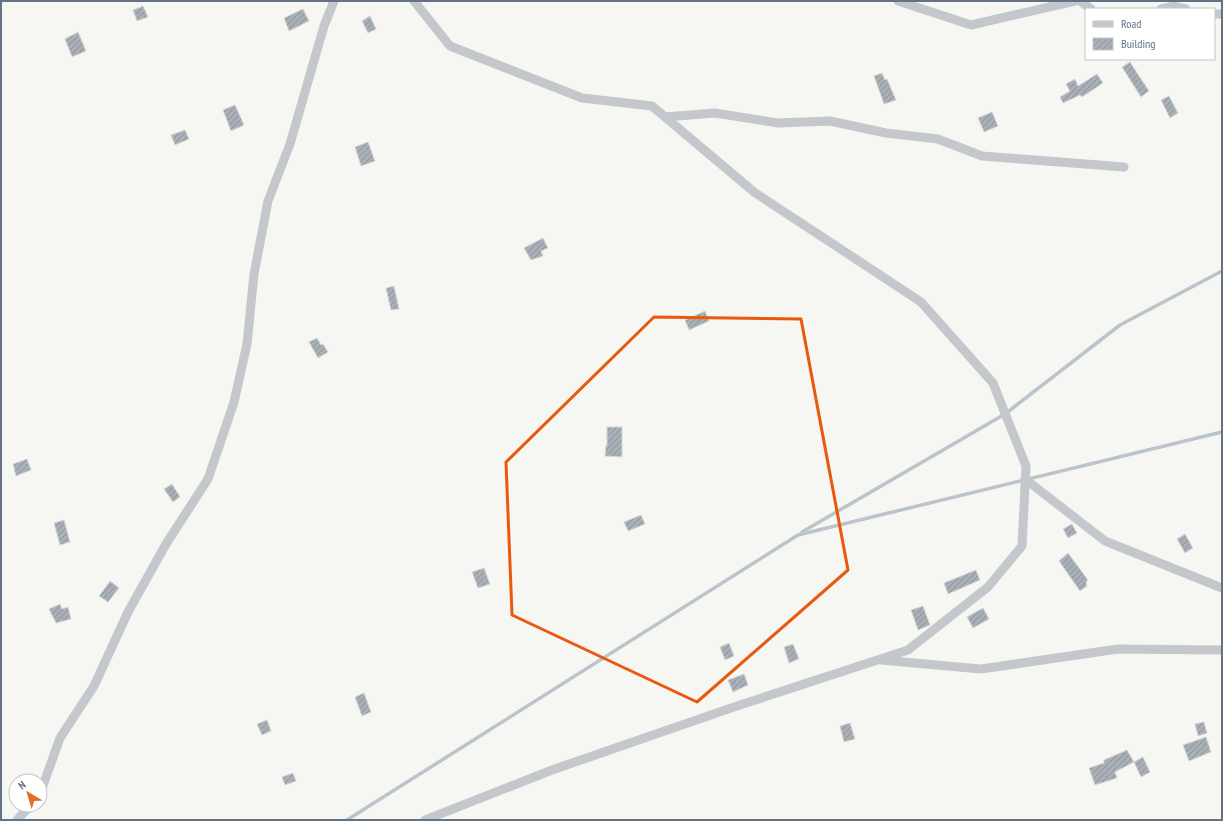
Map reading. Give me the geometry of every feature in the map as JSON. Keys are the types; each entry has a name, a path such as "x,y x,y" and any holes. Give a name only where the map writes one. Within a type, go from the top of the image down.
{"street":[{"path":"48,773 60,738 94,686 128,612 166,544 208,479 234,402 247,344 254,274 268,201 290,144 324,26 334,1"},
{"path":"414,1 450,46 582,98 652,106 754,192 921,302 993,383 1026,466 1022,546 988,587 908,650 731,708 552,770 425,820"},
{"path":"898,1 971,25 1075,1"},
{"path":"1080,1 1090,8"},
{"path":"1165,8 1173,6 1182,8"},
{"path":"665,117 715,113 778,123 830,121 886,133 938,139 982,156 1124,167"},
{"path":"1025,479 1106,541 1222,588"},
{"path":"878,660 981,669 1118,649 1222,650"}],"highlighted area":[{"path":"654,317 801,319 848,570 697,702 512,615 506,462"}],"building":[{"path":"143,6 148,17 137,21 133,10"},
{"path":"303,9 309,21 289,31 284,18"},
{"path":"370,16 376,29 368,33 362,21"},
{"path":"78,32 86,51 72,57 65,39"},
{"path":"1130,62 1149,91 1141,97 1122,67"},
{"path":"882,73 885,80 887,79 896,100 884,104 874,76"},
{"path":"1097,74 1103,83 1082,97 1080,95 1063,103 1060,97 1070,91 1066,84 1075,79 1078,86"},
{"path":"1169,96 1178,113 1170,118 1161,100"},
{"path":"235,105 244,125 231,131 223,110"},
{"path":"992,112 998,126 984,132 978,118"},
{"path":"185,130 189,139 175,145 171,135"},
{"path":"368,142 375,161 361,166 355,147"},
{"path":"543,238 548,248 541,251 543,256 531,260 524,248"},
{"path":"394,286 399,309 391,310 386,288"},
{"path":"705,311 709,321 689,330 685,320"},
{"path":"317,338 328,352 318,358 309,342"},
{"path":"607,427 622,427 622,457 605,456 606,445 607,446"},
{"path":"27,459 31,470 16,476 13,464"},
{"path":"172,484 180,497 173,502 164,489"},
{"path":"641,515 645,524 628,531 624,522"},
{"path":"64,520 70,542 60,545 54,523"},
{"path":"1072,524 1077,533 1068,538 1063,529"},
{"path":"1185,534 1193,548 1185,553 1177,539"},
{"path":"1068,553 1088,580 1086,582 1087,586 1080,591 1059,561"},
{"path":"484,568 490,584 478,588 472,572"},
{"path":"976,570 980,580 948,594 944,583"},
{"path":"110,581 119,588 108,602 99,596"},
{"path":"60,604 62,609 68,607 71,619 56,623 49,609"},
{"path":"923,606 930,625 918,630 911,610"},
{"path":"983,608 989,619 973,628 967,617"},
{"path":"729,643 734,656 725,660 720,647"},
{"path":"793,644 799,659 789,663 784,647"},
{"path":"744,674 748,685 733,692 728,680"},
{"path":"364,693 371,712 362,716 355,697"},
{"path":"267,720 271,731 262,735 257,724"},
{"path":"1204,722 1207,733 1198,736 1195,724"},
{"path":"850,723 855,739 844,742 840,726"},
{"path":"1206,737 1211,752 1189,761 1183,745"},
{"path":"1127,750 1134,762 1115,772 1117,778 1095,785 1089,768 1104,763 1104,760"},
{"path":"1143,757 1150,772 1141,777 1134,762"},
{"path":"293,773 296,781 285,785 282,777"}],"waterway":[{"path":"802,532 1005,414 1120,325 1222,271"},
{"path":"347,820 798,535 1222,432"}]}
